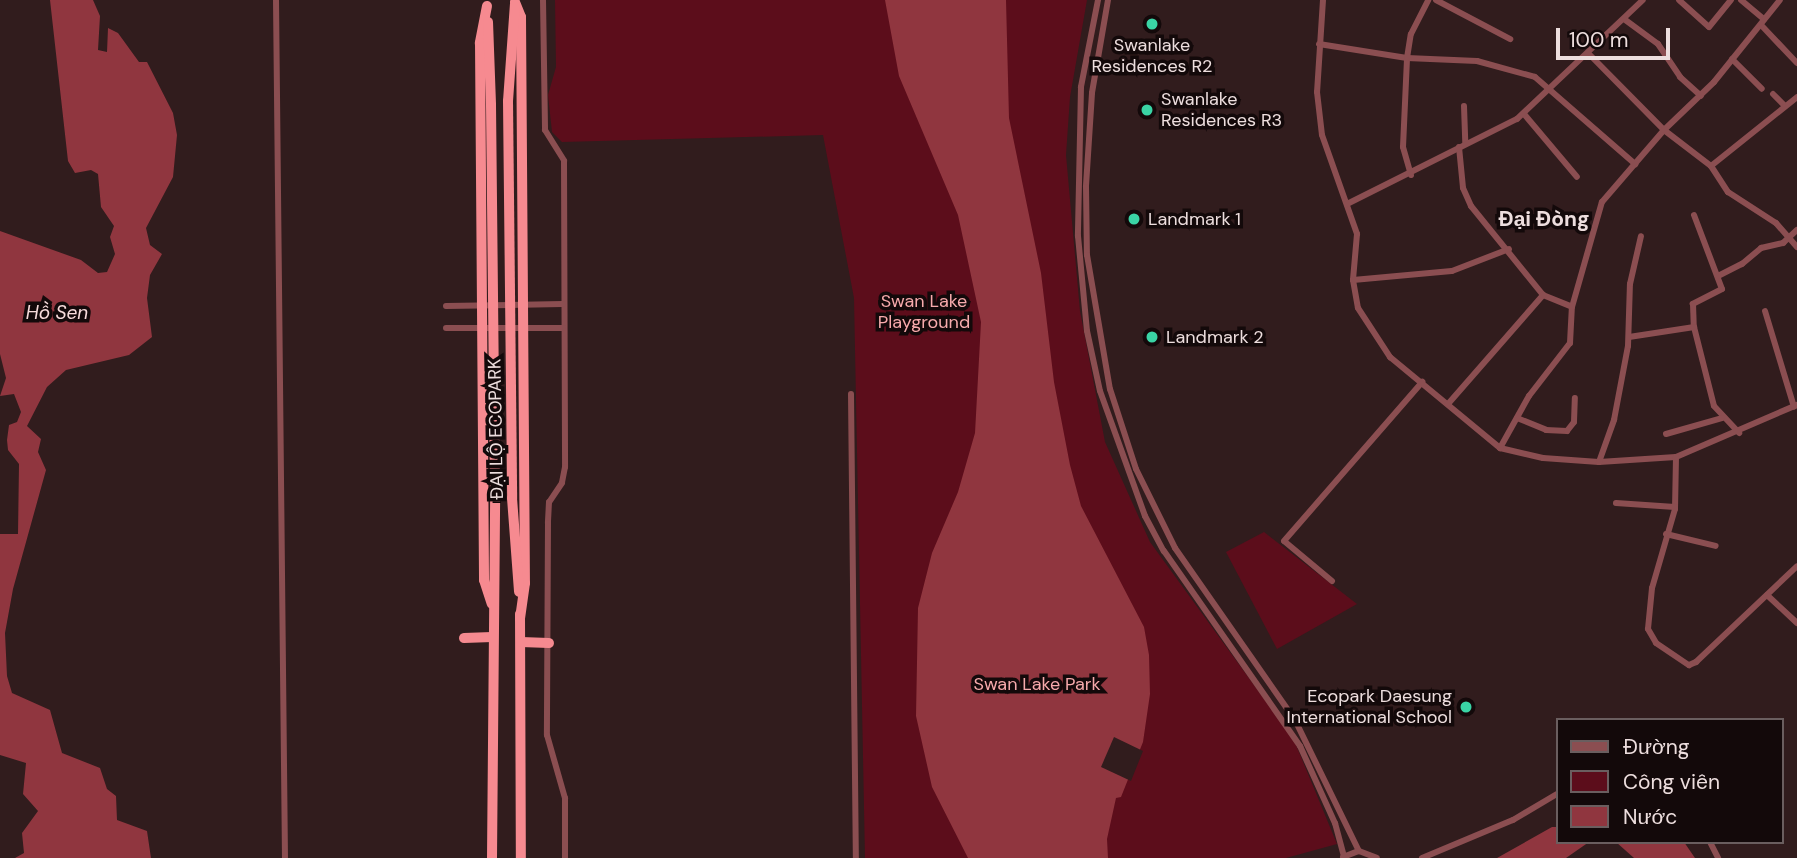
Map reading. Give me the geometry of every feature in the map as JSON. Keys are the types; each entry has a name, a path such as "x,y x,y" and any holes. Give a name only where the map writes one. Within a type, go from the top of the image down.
{"highway":[{"name":"ĐẠI LỘ ECOPARK","path":"515,1 508,101 512,498 521,642 521,858"},
{"path":"515,1 521,17 525,583 520,619"},
{"name":"ĐẠI LỘ ECOPARK","path":"487,3 491,105 495,498 492,604 492,858"},
{"path":"487,3 480,43 484,580 492,604"},
{"path":"464,638 492,637"},
{"path":"521,642 549,643"}],"street":[{"path":"276,0 285,858"},
{"path":"543,0 545,130 564,161 565,467 562,483 549,502 547,735 565,798 565,858"},
{"path":"1098,0 1081,87 1078,236 1087,331 1127,473 1164,551 1300,746 1335,823 1343,857 1359,851 1377,858"},
{"path":"1108,0 1092,93 1087,237 1100,346 1136,469 1175,548 1308,742 1359,851"},
{"path":"1323,0 1317,92 1322,135 1357,234 1353,280 1367,329 1390,357 1500,448 1543,458 1599,461 1676,457 1739,433 1762,418 1796,406 1765,311"},
{"path":"1411,175 1403,147 1407,58 1411,34 1428,0"},
{"path":"1436,0 1510,39"},
{"path":"1450,8 1456,0"},
{"path":"1348,204 1411,175 1524,114 1643,0"},
{"path":"1679,0 1709,27 1731,0"},
{"path":"1741,0 1797,63"},
{"path":"1500,448 1517,418 1570,343 1572,307 1602,202 1664,130 1701,96 1780,0"},
{"path":"1624,19 1658,44 1701,96"},
{"path":"1319,44 1407,58 1477,61 1535,77 1552,89 1635,164"},
{"path":"1588,54 1664,130 1711,166 1728,192 1776,223 1797,247"},
{"path":"1732,59 1762,89"},
{"path":"1773,94 1785,106"},
{"path":"1711,166 1797,97"},
{"path":"1464,106 1463,188 1471,206 1509,249 1543,295 1572,307"},
{"path":"1524,114 1577,177"},
{"path":"1694,215 1718,276 1720,292 1693,305 1694,327 1714,406 1722,418 1739,433"},
{"path":"1718,276 1746,261 1757,250 1789,238 1797,230"},
{"path":"1078,236 1087,237"},
{"path":"1599,461 1614,420 1629,337 1630,284 1641,236"},
{"path":"1353,280 1452,271 1509,249"},
{"path":"1448,404 1543,295"},
{"path":"446,306 563,304"},
{"path":"1629,337 1694,327"},
{"path":"446,328 564,328"},
{"path":"1332,581 1284,541 1422,382"},
{"path":"851,394 856,858"},
{"path":"1517,418 1546,430 1567,431 1574,422 1574,398"},
{"path":"1666,434 1722,418"},
{"path":"1676,457 1675,507 1665,534 1652,587 1648,629 1656,643 1683,662 1699,660 1797,566"},
{"path":"1127,473 1136,469"},
{"path":"1616,503 1675,507"},
{"path":"1665,534 1716,546"},
{"path":"1766,595 1797,623"},
{"path":"1208,616 1216,611"},
{"path":"1300,746 1308,742"},
{"path":"1422,858 1513,820 1556,795"}],"green space":[{"name":"Swan Lake Park","path":"555,0 1087,0 1070,97 1066,155 1080,311 1105,442 1150,542 1294,740 1337,844 1286,858 865,858 854,298 823,135 562,142 552,132 548,95 556,67"},
{"path":"1264,532 1357,604 1277,649 1226,552"}],"water":[{"name":"Hồ Sen","path":"50,0 93,0 100,16 98,50 107,52 108,28 118,33 139,62 147,62 173,113 177,135 173,177 146,228 150,245 162,254 150,275 147,298 152,337 129,355 66,370 47,387 27,426 41,439 38,452 46,470 13,589 5,633 7,676 12,693 50,710 62,753 100,768 107,789 116,796 117,820 147,831 151,858 15,858 24,853 22,833 38,811 23,794 26,763 0,755 0,534 18,534 19,464 8,450 7,440 9,425 17,422 21,412 14,394 0,396 6,378 0,354 0,231 81,260 98,273 107,272 115,254 110,237 114,226 101,207 98,174 91,170 75,173 68,161"},
{"path":"885,0 1006,0 1009,118 1041,273 1054,382 1070,465 1081,506 1144,627 1149,655 1150,694 1143,742 1121,797 1116,798 1107,839 1108,858 968,858 932,787 916,716 918,608 932,553 958,492 975,433 981,322 958,215 899,76"},
{"path":"1552,827 1556,827 1556,844 1586,844 1566,858 1497,858"},
{"path":"1618,844 1685,844 1695,858 1634,858"}],"pier":[{"path":"1114,737 1143,751 1131,781 1101,767"}],"place":[{"name":"Swanlake Residences R2","path":"1152,24"},
{"name":"Swanlake Residences R3","path":"1147,110"},
{"name":"Landmark 1","path":"1134,219"},
{"name":"Landmark 2","path":"1152,337"},
{"name":"Ecopark Daesung International School","path":"1466,707"}],"district":[{"name":"Đại Đòng","path":"1544,219"}],"park label":[{"name":"Swan Lake Playground","path":"924,312"}]}
